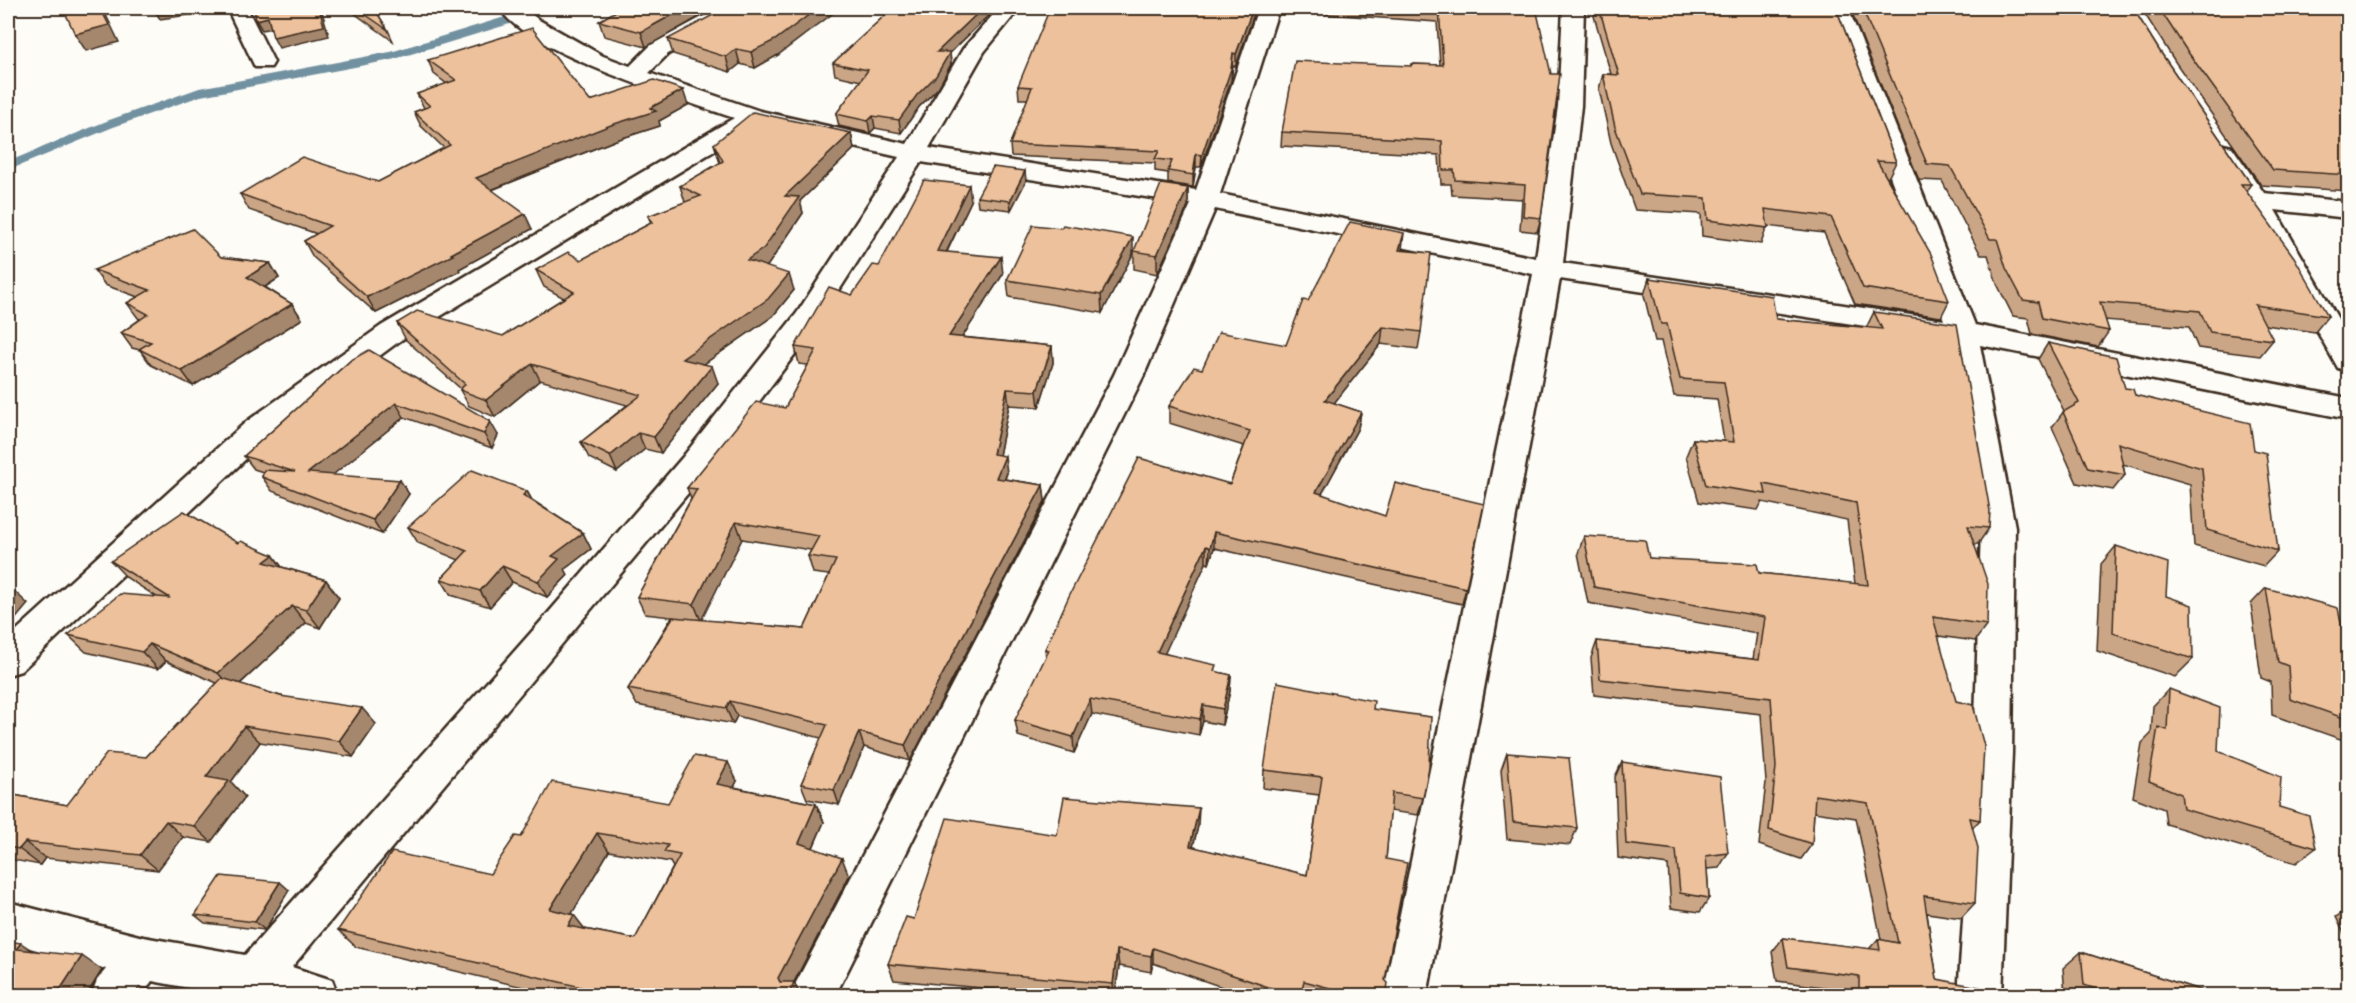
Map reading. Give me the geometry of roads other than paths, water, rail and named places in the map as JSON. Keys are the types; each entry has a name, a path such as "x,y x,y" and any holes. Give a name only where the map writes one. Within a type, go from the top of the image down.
{"street":[{"path":"237,8 263,62"},
{"path":"635,74 660,49 734,8"},
{"path":"254,978 557,628 693,466 807,319 914,153 974,49 1010,8"},
{"path":"811,996 1129,375 1206,199 1269,8"},
{"path":"1405,996 1548,269 1567,154 1574,53 1574,8"},
{"path":"1838,8 1963,333 1998,528 1993,753 1980,996"},
{"path":"519,15 595,60 753,117 914,153 1206,199 1548,269 1963,333 2349,409"},
{"path":"8,660 257,430 391,333 753,117"},
{"path":"2209,132 2256,200 2349,361"},
{"path":"2256,200 2349,210"},
{"path":"8,922 143,958 254,978 316,996"},
{"path":"113,996 143,958"}],"waterway":[{"path":"8,166 110,124 200,92 391,56 548,8"}]}
